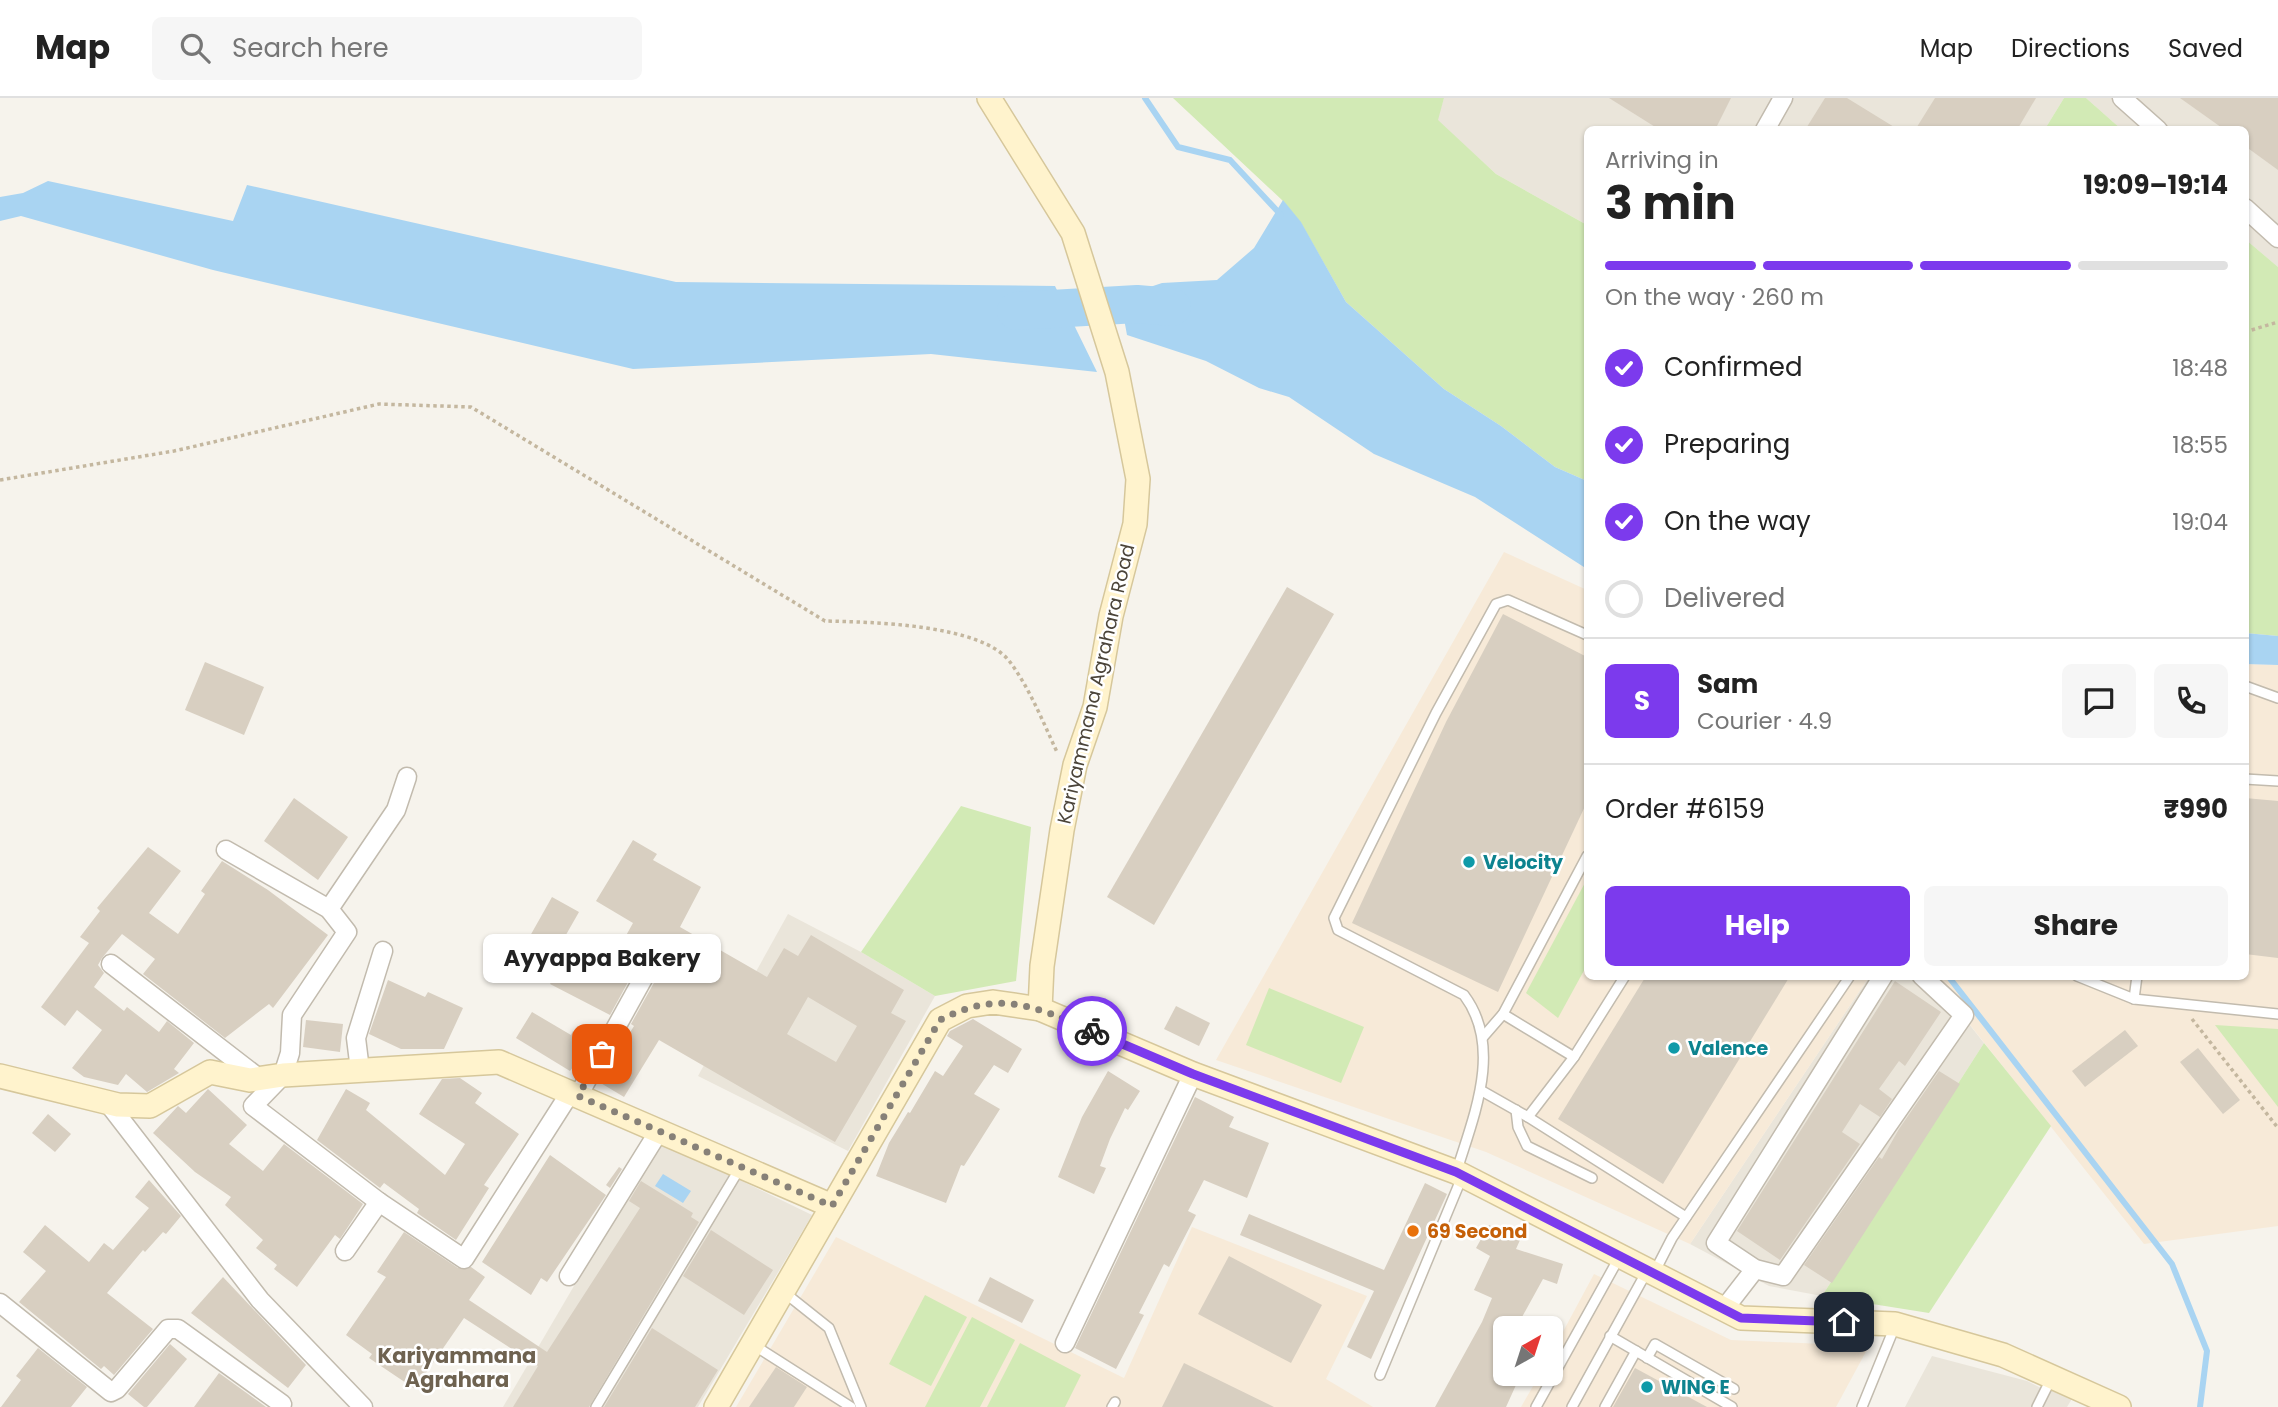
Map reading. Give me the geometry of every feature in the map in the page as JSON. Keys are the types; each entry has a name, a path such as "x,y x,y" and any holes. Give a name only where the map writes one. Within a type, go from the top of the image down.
{"street":[{"name":"Kariyammana Agrahara Road","path":"989,98 1073,233 1117,372 1138,478 1135,524 1111,617 1095,707 1072,783 1042,966 1040,1009"},
{"path":"1767,126 1783,98"},
{"path":"2125,99 2154,126"},
{"path":"2249,212 2278,238"},
{"path":"329,909 396,810 407,777"},
{"path":"226,850 329,909 347,932 292,1015 290,1054 253,1106 379,1202 464,1259 574,1094 660,948"},
{"path":"360,1070 356,1038 383,951"},
{"path":"111,964 272,1077"},
{"path":"1880,980 1716,1243 1755,1269 1783,1276 1964,1015 1926,980"},
{"path":"716,1407 940,1020 967,1006 993,1002 1040,1009 1193,1074 1459,1174 1741,1318 1895,1324 2003,1355 2119,1407"},
{"path":"0,1076 108,1102 150,1106 210,1072 250,1080 499,1062 832,1206"},
{"path":"1065,1343 1193,1074"},
{"path":"108,1102 260,1300 363,1407"},
{"path":"569,1276 659,1131"},
{"path":"345,1251 379,1202"},
{"path":"1724,1309 1755,1269"},
{"path":"0,1303 111,1392 117,1390 168,1329 178,1329 282,1404"}],"lane":[{"path":"1380,1375 1459,1174 1482,1091 1483,1037 1476,1011 1464,995 1338,930 1334,918 1430,725 1496,604 1508,600 1521,604 1584,634"},
{"path":"2249,687 2278,698"},
{"path":"2249,779 2278,781"},
{"path":"1483,1037 1503,1014 1584,862"},
{"path":"1528,1117 1574,1057 1622,980"},
{"path":"1572,1407 1610,1336 1651,1271 1847,980"},
{"path":"2087,980 2134,999 2278,1014"},
{"path":"2134,999 2136,980"},
{"path":"1503,1014 1574,1057"},
{"path":"1482,1091 1686,1217"},
{"path":"1516,1110 1518,1128 1527,1146 1592,1178"},
{"path":"596,1407 741,1167"},
{"path":"1536,1407 1620,1255"},
{"path":"783,1291 829,1328 861,1407"},
{"path":"1862,1407 1895,1324"},
{"path":"1610,1336 1732,1407"},
{"path":"751,1343 850,1407"},
{"path":"1647,1358 1655,1344 1734,1389"},
{"path":"1605,1407 1636,1352"},
{"path":"2037,1407 2052,1377"}],"path":[{"path":"2249,331 2278,322"},
{"path":"0,480 174,451 379,404 471,407 825,621 893,623 982,640 1009,660 1031,697 1072,783"},
{"path":"2180,1003 2278,1128"}],"shaded area":[{"path":"1444,98 2064,98 2047,126 1584,126 1584,223 1496,174 1437,120"},
{"path":"2086,98 2278,98 2278,267 2249,242 2249,126 2118,126"},
{"path":"1504,552 1584,589 1584,980 1867,980 1690,1244 1486,1152 1216,1060"},
{"path":"2249,664 2278,665 2278,1226 2144,1244 1934,980 2249,980"},
{"path":"788,914 861,952 935,996 848,1151 698,1076"},
{"path":"1867,980 1934,980 1984,1043 1822,1296 1769,1286 1690,1244"},
{"path":"659,1141 812,1215 698,1407 503,1407"},
{"path":"1192,1227 1367,1296 1326,1379 1373,1407 736,1407 836,1237 1124,1378"},
{"path":"1594,1274 1731,1340 1869,1346 1836,1407 1521,1407 1533,1386 1563,1386 1563,1332"},
{"path":"1932,1356 2027,1381 2045,1390 2079,1387 2067,1407 1905,1407"}],"green space":[{"path":"1173,98 1444,98 1438,120 1496,174 1584,223 1584,480 1555,467 1501,426 1444,389 1346,302 1301,223 1283,201"},
{"path":"2064,98 2086,98 2118,126 2047,126"},
{"path":"2249,242 2278,267 2278,636 2249,633"},
{"path":"961,806 1031,827 1016,981 935,996 861,952"},
{"path":"1584,885 1584,970 1558,1018 1526,993"},
{"path":"1269,988 1364,1027 1341,1083 1246,1045"},
{"path":"2215,1025 2278,1029 2278,1107"},
{"path":"1984,1043 2051,1126 1929,1313 1822,1296"},
{"path":"925,1295 967,1317 931,1386 889,1364"},
{"path":"972,1317 1015,1340 980,1407 925,1407"},
{"path":"1020,1343 1081,1375 1065,1407 987,1407"}],"water":[{"path":"48,181 233,221 247,185 676,282 1055,286 1097,372 931,354 633,369 213,270 21,216 0,221 0,197 23,193"},
{"path":"1283,200 1301,222 1346,302 1444,389 1501,426 1555,467 1584,480 1584,567 1475,497 1374,454 1289,397 1259,388 1206,361 1127,335 1120,297 1162,283 1217,280 1254,248"},
{"path":"2249,633 2278,636 2278,665 2249,664"},
{"path":"663,1174 691,1191 683,1203 655,1186"}],"building":[{"path":"1609,98 1731,98 1717,126 1654,126"},
{"path":"1825,98 1847,98 1892,126 1808,126"},
{"path":"1935,98 2036,98 2019,126 1918,126"},
{"path":"2180,98 2278,98 2278,170 2249,149 2249,126 2219,126"},
{"path":"1287,587 1334,614 1154,925 1107,897"},
{"name":"Velocity","path":"1503,614 1584,655 1584,808 1498,992 1352,923 1446,722"},
{"path":"205,662 264,687 244,735 185,710"},
{"path":"294,798 348,837 318,880 264,841"},
{"path":"2249,798 2278,801 2278,958 2249,954"},
{"path":"633,840 657,854 653,860 701,887 680,927 767,977 784,948 798,956 811,935 904,990 891,1013 906,1021 835,1142 659,1040 624,1097 599,1082 634,1026 631,1024 670,954 670,943 660,937 650,942 610,1015 550,984 556,973 521,952 552,897 579,912 563,940 609,966 633,923 596,901","holes":["808,997 857,1026 836,1062 787,1034"]},
{"path":"148,847 181,871 149,913 178,934 205,894 201,891 222,861 268,890 328,935 273,1008 269,1004 225,1038 143,974 155,959 122,934 98,965 104,973 94,987 124,1011 127,1007 159,1032 167,1021 194,1043 174,1069 179,1073 147,1092 126,1074 118,1085 84,1077 72,1068 102,1030 77,1010 65,1026 41,1007 89,943 80,937 100,911 97,908"},
{"path":"388,980 425,997 428,992 463,1008 444,1049 401,1049 369,1034"},
{"name":"Valence","path":"1644,980 1788,980 1663,1184 1558,1119"},
{"path":"1895,981 1941,1012 1905,1066 1899,1061 1879,1089 1892,1099 1880,1117 1860,1104 1842,1132 1860,1144 1780,1260 1737,1231"},
{"path":"1176,1006 1210,1023 1199,1046 1164,1029"},
{"path":"532,1012 571,1035 573,1031 592,1043 570,1071 516,1038"},
{"path":"973,1019 1022,1049 1008,1073 994,1065 974,1094 1000,1109 964,1166 961,1165 946,1203 876,1176 889,1143 935,1071 943,1076 963,1046 947,1036 950,1031"},
{"path":"306,1020 343,1024 340,1052 303,1047"},
{"path":"2125,1030 2138,1046 2085,1087 2072,1071"},
{"path":"2198,1048 2240,1100 2223,1114 2180,1062"},
{"path":"1108,1071 1140,1091 1128,1110 1125,1108 1110,1139 1100,1166 1106,1168 1094,1194 1058,1177 1082,1117"},
{"path":"1939,1071 1960,1084 1832,1283 1804,1265 1879,1157 1882,1159"},
{"path":"460,1078 482,1093 475,1103 519,1134 484,1185 489,1188 456,1240 417,1213 419,1209 384,1183 380,1188 317,1140 346,1089 370,1103 366,1110 445,1175 465,1144 419,1114 442,1079"},
{"path":"208,1089 247,1125 229,1144 263,1171 284,1144 363,1204 340,1239 335,1235 297,1287 274,1269 277,1265 256,1248 263,1240 225,1205 231,1197 195,1172 153,1133 178,1106 186,1113"},
{"path":"1195,1097 1234,1117 1229,1127 1269,1143 1247,1198 1204,1180 1188,1211 1196,1215 1169,1267 1164,1264 1139,1313 1144,1315 1116,1369 1075,1348"},
{"path":"48,1114 71,1134 55,1152 32,1133"},
{"path":"550,1155 606,1195 547,1282 541,1278 531,1295 482,1262"},
{"path":"619,1167 622,1169 610,1188 606,1185"},
{"path":"149,1180 181,1216 166,1234 163,1232 145,1252 143,1250 107,1293 153,1329 114,1375 104,1366 101,1369 19,1302 46,1271 23,1252 45,1225 89,1262 104,1243 113,1250 149,1208 135,1197"},
{"path":"641,1181 693,1213 691,1217 699,1222 589,1407 513,1407 538,1366 464,1318 415,1389 369,1358 372,1354 346,1335 386,1277 377,1272 404,1232 458,1268 471,1267 485,1277 469,1300 547,1352 640,1208 629,1201"},
{"path":"1425,1183 1447,1194 1371,1359 1347,1347 1374,1291 1240,1235 1249,1214 1384,1270"},
{"path":"1489,1225 1520,1240 1516,1249 1563,1264 1557,1284 1543,1279 1523,1316 1493,1316 1493,1386 1516,1386 1506,1407 1435,1407 1482,1322 1492,1298 1474,1290 1490,1256 1476,1248"},
{"path":"711,1230 773,1270 744,1315 683,1276"},
{"path":"1229,1256 1322,1305 1291,1363 1198,1314"},
{"path":"223,1277 306,1365 288,1388 191,1313"},
{"path":"990,1277 1034,1300 1022,1323 978,1301"},
{"path":"652,1328 718,1370 695,1407 604,1407"},
{"path":"170,1344 187,1359 147,1407 144,1407 128,1394"},
{"path":"38,1348 87,1387 71,1407 1,1407 21,1380 16,1376"},
{"path":"1184,1363 1274,1407 1162,1407"},
{"path":"776,1367 807,1387 794,1407 749,1407"},
{"name":"WING E","path":"1635,1368 1707,1407 1613,1407"},
{"path":"219,1373 266,1407 194,1407"}],"waterway":[{"path":"1145,98 1178,147 1230,160 1281,215"},
{"path":"1016,311 1137,304 1172,307"},
{"path":"1951,980 2172,1264 2207,1351 2200,1407"}],"way so far":[{"path":"602,1054 578,1096 832,1206 940,1020 967,1006 993,1002 1040,1009 1092,1031"}],"place":[{"name":"Velocity","path":"1469,862"},
{"name":"Valence","path":"1674,1048"},
{"name":"Ayyappa Bakery","path":"602,1054"},
{"name":"69 Second","path":"1413,1231"},
{"name":"WING E","path":"1647,1387"}],"district":[{"name":"Kariyammana Agrahara","path":"457,1367"}],"route":[{"path":"1092,1031 1193,1074 1456,1172 1741,1318 1844,1322"}]}
